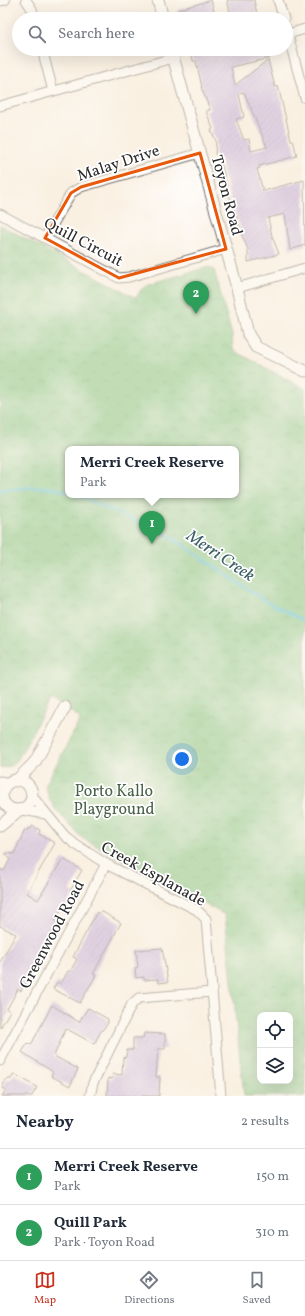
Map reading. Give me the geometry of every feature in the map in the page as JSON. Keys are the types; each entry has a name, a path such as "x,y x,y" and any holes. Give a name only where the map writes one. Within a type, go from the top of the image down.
{"street":[{"path":"0,1 5,0"},
{"path":"26,0 32,8 33,12"},
{"path":"158,0 161,12"},
{"path":"278,0 282,12"},
{"path":"293,30 305,29"},
{"path":"293,53 305,98"},
{"path":"44,56 53,91"},
{"path":"0,106 53,91 163,56"},
{"name":"Toyon Road","path":"173,56 237,288 248,334 256,347 305,371"},
{"name":"Malay Drive","path":"45,238 72,193 81,187 200,153"},
{"name":"Quill Circuit","path":"0,214 118,278 129,277 226,249"},
{"path":"237,288 305,268"},
{"path":"0,826 20,810 29,805 35,762 65,707"},
{"path":"0,826 4,788 9,782 35,762"},
{"path":"9,782 24,782 31,793"},
{"name":"Creek Esplanade","path":"31,793 46,814 65,836 106,864 184,903 203,915 208,925 221,1096"},
{"path":"2,797 10,809 46,814"},
{"name":"Greenwood Road","path":"0,1061 106,864"},
{"path":"90,1096 93,1083 132,1004 139,998 212,992"}],"highlighted area":[{"path":"200,153 226,249 119,278 45,238 71,193 81,187"}],"green space":[{"name":"Porto Kallo Playground","path":"0,225 136,298 142,288 148,284 209,267 214,270 232,335 233,350 305,389 305,1096 244,1096 225,915 82,838 55,809 45,786 80,720 79,717 50,699 18,759 13,765 0,768"}],"building":[{"path":"211,0 214,12 177,12 177,10"},
{"path":"227,0 254,0 257,12 230,12"},
{"path":"192,56 270,56 270,58 231,67 235,85 268,60 275,87 278,86 291,140 293,140 297,156 259,166 260,168 257,169 263,191 304,180 305,245 290,250 285,214 268,218 272,236 279,254 248,262 248,249 239,229 241,229 227,189 220,159 215,154 216,141 211,130 213,129 206,111 210,110 201,87 196,61 193,61","holes":["244,92 267,147 251,151 249,139 244,140 236,119 244,117 239,94"]},
{"path":"32,826 40,830 39,834 55,843 27,893 38,900 63,859 82,870 70,891 73,893 66,907 63,906 55,921 58,922 30,976 21,991 18,989 7,1009 10,1011 0,1028 0,962 16,934 0,926 0,869 4,871 10,859 5,853 14,854 25,830 27,831 28,828 30,829"},
{"path":"101,911 121,923 93,974 96,975 80,1003 53,989 57,982 61,984 68,971 70,972 77,959 73,957 97,912 99,914"},
{"path":"162,948 168,982 159,983 158,979 144,980 144,977 136,978 135,968 138,967 136,950"},
{"path":"52,1005 79,1022 88,1008 108,1019 108,1023 94,1044 67,1029 65,1030 54,1056 78,1069 70,1086 51,1076 53,1072 22,1052 28,1043 31,1045"},
{"path":"144,1033 165,1034 165,1049 158,1049 156,1077 160,1077 159,1096 107,1096 108,1078 112,1079 113,1074 122,1075 123,1058 126,1057 127,1050 133,1050 133,1038 143,1038"},
{"path":"14,1074 37,1087 32,1096 2,1096 6,1090 2,1088 6,1079 11,1079"}],"waterway":[{"name":"Merri Creek","path":"0,490 43,487 65,491"},
{"name":"Merri Creek","path":"84,498 168,535 265,601 305,621"}],"place":[{"name":"Quill Park","path":"196,314"},
{"name":"Merri Creek Reserve","path":"152,544"}]}
